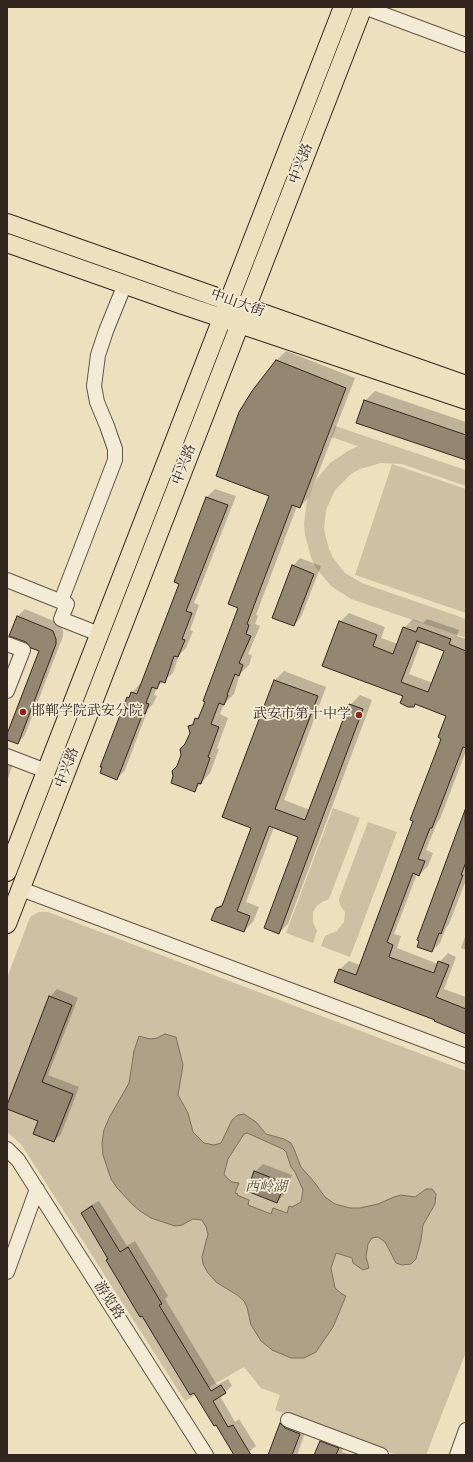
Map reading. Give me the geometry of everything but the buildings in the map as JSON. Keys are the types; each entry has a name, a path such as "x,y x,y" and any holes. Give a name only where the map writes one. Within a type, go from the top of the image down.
{"main road":[{"name":"中兴路","path":"7,872 343,7"},
{"name":"中兴路","path":"7,924 364,7"},
{"name":"中山大街","path":"7,223 229,301 243,315 466,400"},
{"name":"中山大街","path":"7,243 222,318 243,315 466,385"}],"street":[{"path":"364,7 466,45"},
{"path":"61,601 115,460 115,449 97,402 94,386 98,355 125,284"},
{"path":"7,580 67,604 61,620 99,634"},
{"path":"7,644 23,650 7,691"},
{"path":"7,756 46,771"},
{"path":"21,889 466,1056"},
{"name":"游览路","path":"7,1149 18,1160 206,1455"},
{"path":"7,1272 37,1190"},
{"path":"288,1420 380,1455"},
{"path":"457,1455 466,1430"}],"green space":[{"path":"335,426 466,470 466,486 402,464 381,463 360,469 351,474 335,490 326,510 324,529 333,558 345,573 362,583 466,619 466,638 351,599 331,586 316,568 311,557 305,535 304,523 307,500 316,480 330,463 358,446 331,437"},
{"path":"392,464 466,489 466,613 355,575"},
{"path":"333,808 360,818 329,899 317,906 313,912 313,922 317,931 313,943 286,933"},
{"path":"368,822 397,832 350,957 321,946 325,936 337,931 344,922 345,912 340,905 339,899"},
{"name":"西岭湖","path":"39,912 48,912 466,1071 466,1352 426,1455 397,1455 275,1410 280,1395 261,1388 244,1367 185,1401 21,1144 7,1132 7,978 30,917"}],"shaded area":[{"path":"165,1034 176,1037 183,1065 178,1095 188,1113 193,1132 204,1143 214,1145 221,1143 232,1120 238,1115 244,1114 256,1122 266,1134 284,1139 291,1143 301,1167 325,1197 335,1204 350,1208 360,1208 378,1204 401,1195 415,1197 426,1189 432,1189 436,1194 435,1204 423,1225 416,1259 411,1264 402,1265 396,1263 385,1242 378,1237 372,1238 368,1244 366,1257 369,1268 363,1270 353,1263 352,1258 336,1253 331,1268 335,1288 346,1296 333,1327 316,1352 304,1358 291,1358 272,1350 261,1341 251,1325 244,1301 216,1282 208,1273 203,1264 202,1257 208,1234 202,1220 193,1219 182,1225 175,1226 151,1218 133,1205 117,1188 111,1179 103,1155 102,1143 104,1130 109,1118 129,1083 134,1051 139,1036 150,1039 157,1038","holes":["247,1133 283,1149 286,1152 291,1167 295,1172 303,1190 301,1202 292,1207 289,1206 287,1213 273,1208 271,1214 248,1205 249,1200 235,1193 239,1183 232,1182 224,1174 228,1159 244,1134"]}],"place":[{"name":"邯郸学院武安分院","path":"23,712"},
{"name":"武安市第十中学","path":"359,715"}]}
